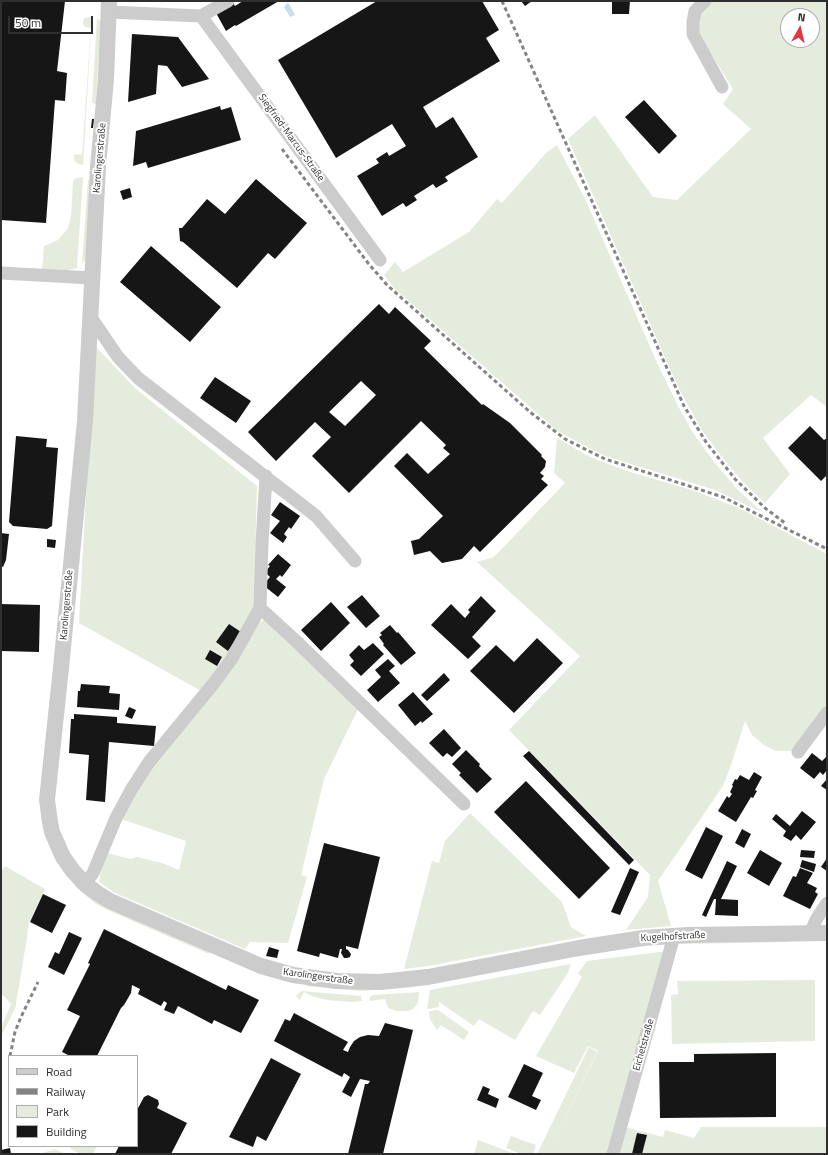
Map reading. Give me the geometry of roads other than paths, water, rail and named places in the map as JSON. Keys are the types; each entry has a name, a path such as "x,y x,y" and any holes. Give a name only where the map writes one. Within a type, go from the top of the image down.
{"street":[{"path":"109,6 201,16 228,1"},
{"path":"706,1 695,10 693,34 722,87"},
{"name":"Karolingerstraße","path":"109,6 106,79 98,167 85,421 47,800 50,822 57,845 73,871 85,884 97,893 117,904 261,966 278,971 299,976 358,982 399,981 522,959"},
{"name":"Siegfried-Marcus-Straße","path":"201,16 380,260"},
{"path":"1,273 92,278"},
{"path":"90,316 118,357 138,378 316,516 355,561"},
{"path":"85,884 93,873 116,818 131,790 149,762 231,660 260,608 266,476"},
{"path":"260,608 464,804"},
{"path":"798,752 827,713"},
{"path":"810,934 817,918 827,903"},
{"name":"Kugelhofstraße","path":"522,959 604,943 643,938 827,933"},
{"name":"Eichetstraße","path":"613,1154 674,936"}],"water":[{"path":"287,3 295,15 290,17 284,7"}],"railway":[{"path":"502,1 684,406 706,442 735,479 765,508 785,523"},
{"path":"282,149 368,263 387,285 530,412 565,439 605,459 723,497 825,548"},
{"path":"10,1055 15,1032 38,982"}]}
